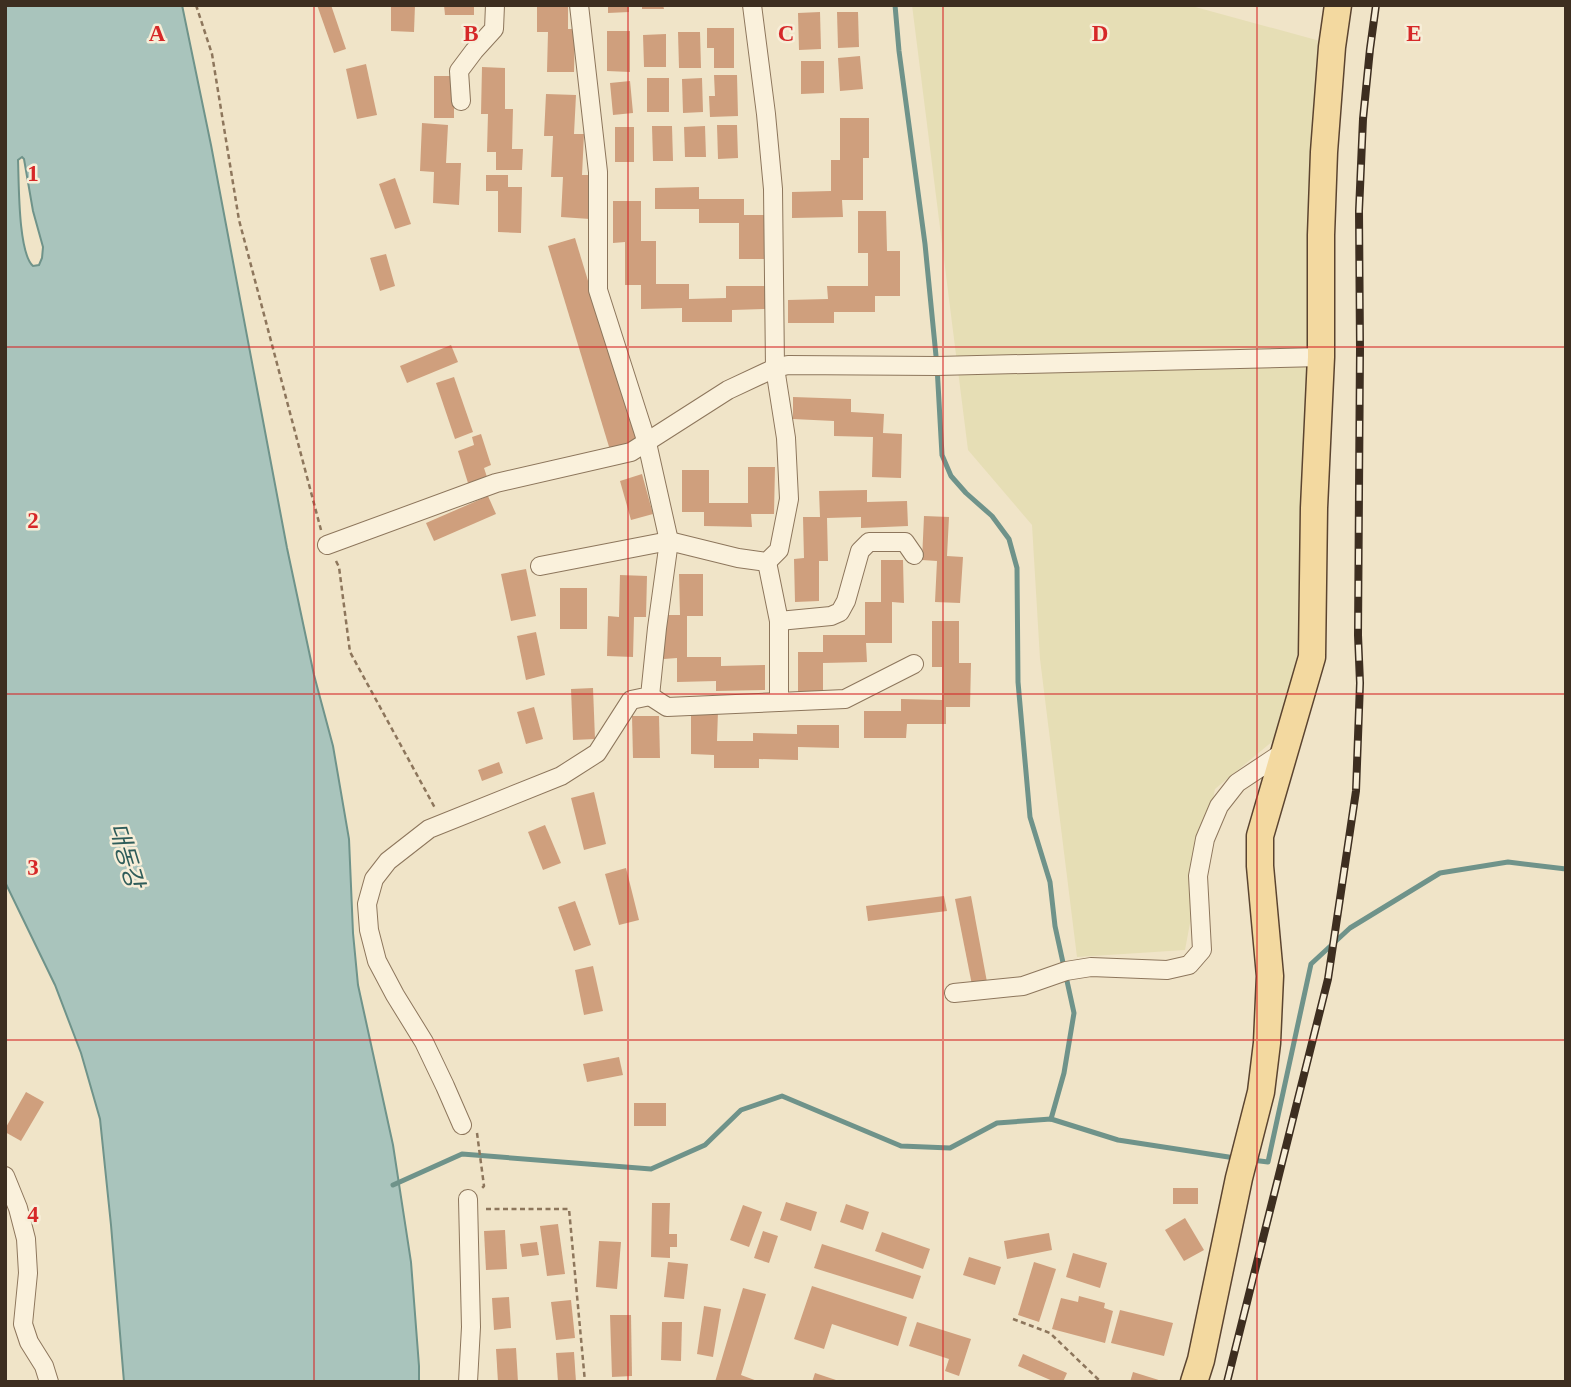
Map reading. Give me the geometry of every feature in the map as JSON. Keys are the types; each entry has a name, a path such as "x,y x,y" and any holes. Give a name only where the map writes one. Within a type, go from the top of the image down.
{"main road":[{"path":"1194,1382 1248,1138 1261,1092 1268,1043 1270,976 1260,866 1260,836 1312,657 1311,589 1321,357 1324,152 1338,5"}],"street":[{"path":"461,101 459,71 494,29 495,5"},
{"path":"579,5 598,172 598,290 647,443 669,541 650,696"},
{"path":"752,5 773,189 775,368 786,438 789,499 779,550 767,562"},
{"path":"327,545 496,483 631,452 728,390 775,368 788,365 937,366 1321,357"},
{"path":"540,566 669,541 738,558 767,562"},
{"path":"779,621 831,616 841,612 860,551 869,542 905,542 914,555"},
{"path":"767,562 779,621 779,702"},
{"path":"469,1128 377,961 369,930 367,904 374,879 388,861 429,829 561,776 597,753 631,700 650,696 667,707 845,699 914,664"},
{"path":"954,993 1023,986 1066,971 1091,967 1167,970 1189,965 1202,950 1198,876 1205,839 1219,806 1237,783 1285,751"},
{"path":"5,1177 18,1208 26,1240 28,1273 23,1324 49,1382"},
{"path":"468,1204 471,1327 468,1382"}],"path":[{"path":"196,5 212,54 239,220 319,524 339,567 350,652 444,823"},
{"path":"469,1128 484,1186"},
{"path":"468,1204 569,1209 585,1382"},
{"path":"1013,1319 1050,1333 1101,1382"}],"shaded area":[{"path":"912,5 1188,5 1320,41 1300,672 1273,741 1215,789 1185,950 1077,957 1040,659 1032,525 968,450"}],"water":[{"name":"대동강","path":"5,5 182,5 287,548 314,675 333,746 349,839 358,985 393,1145 411,1262 419,1382 124,1382 100,1119 81,1053 55,985 5,882","holes":["22,157 33,211 43,247 39,265 33,266 24,247 20,216 18,160"]}],"building":[{"path":"317,5 331,5 346,49 334,53"},
{"path":"391,5 415,5 414,32 391,31"},
{"path":"444,5 474,5 474,15 445,15"},
{"path":"537,5 568,5 568,29 575,29 574,72 547,72 548,32 537,32"},
{"path":"608,5 629,5 629,12 608,13"},
{"path":"642,5 663,5 664,9 642,9"},
{"path":"820,12 821,49 799,50 798,13"},
{"path":"837,12 858,12 859,47 838,48"},
{"path":"707,28 734,28 734,68 714,68 714,48 707,48"},
{"path":"607,31 630,31 630,72 607,71"},
{"path":"678,32 700,32 701,68 679,68"},
{"path":"666,34 666,67 644,67 643,35"},
{"path":"860,56 863,89 840,91 838,58"},
{"path":"801,61 824,61 824,93 801,94"},
{"path":"366,64 377,115 357,119 346,69"},
{"path":"482,67 505,68 505,109 513,109 512,149 523,149 522,170 496,170 496,152 487,152 488,114 481,114"},
{"path":"714,75 737,75 738,116 710,117 709,96 715,96"},
{"path":"434,76 454,76 454,118 434,118"},
{"path":"647,78 669,78 669,112 647,112"},
{"path":"702,78 703,112 683,113 682,79"},
{"path":"630,81 633,113 613,115 610,83"},
{"path":"546,94 576,95 574,134 584,134 582,175 592,175 590,219 561,217 563,177 551,177 553,136 544,136"},
{"path":"840,118 869,118 869,158 863,158 863,200 842,200 843,217 792,218 792,192 831,191 831,160 840,160"},
{"path":"422,123 448,125 446,163 461,163 459,205 433,203 434,172 420,171"},
{"path":"717,125 737,125 738,158 718,159"},
{"path":"652,126 672,126 673,161 653,161"},
{"path":"705,126 706,157 685,157 684,127"},
{"path":"615,127 634,127 634,162 615,162"},
{"path":"486,175 508,175 508,187 522,187 521,233 498,232 498,191 486,191"},
{"path":"395,178 411,224 395,229 379,184"},
{"path":"699,187 699,199 744,199 744,215 768,215 769,259 739,259 739,223 699,223 699,209 655,209 655,188"},
{"path":"613,201 641,201 641,241 656,241 656,284 689,284 689,299 726,298 726,286 766,286 766,309 732,310 732,322 682,322 682,308 641,309 641,285 625,285 625,242 613,243"},
{"path":"858,211 886,211 887,251 900,251 900,296 875,296 875,312 834,312 834,323 788,323 788,300 828,299 827,286 868,286 868,253 858,253"},
{"path":"575,238 637,442 610,450 548,246"},
{"path":"386,254 395,286 380,291 370,258"},
{"path":"451,345 458,362 407,383 400,366"},
{"path":"454,377 473,432 455,439 436,383"},
{"path":"793,397 851,399 851,412 884,414 883,433 902,434 901,478 872,477 873,437 834,436 834,421 793,419"},
{"path":"481,434 491,465 484,468 487,477 468,483 458,451 474,445 472,437"},
{"path":"748,467 775,467 774,514 751,514 752,527 704,526 704,512 682,512 682,470 709,470 709,503 748,503"},
{"path":"642,474 653,514 631,520 620,481"},
{"path":"867,490 867,502 907,501 908,526 861,528 861,517 827,518 828,561 819,561 819,601 795,602 794,559 804,558 803,517 820,517 819,491"},
{"path":"488,496 496,514 434,541 426,523"},
{"path":"924,516 949,517 947,556 963,557 960,603 935,602 937,561 922,560"},
{"path":"881,560 903,560 904,603 892,602 892,643 866,643 867,662 823,663 823,693 798,693 798,652 823,652 823,635 865,635 865,602 881,602"},
{"path":"526,569 536,616 511,621 501,574"},
{"path":"679,574 703,574 703,616 687,616 687,657 721,657 721,666 765,665 765,690 716,691 716,681 677,682 677,658 664,659 664,615 680,615"},
{"path":"620,575 647,576 646,617 634,617 633,657 607,656 608,616 619,617"},
{"path":"560,588 587,588 587,629 560,629"},
{"path":"932,621 959,621 959,663 971,663 970,707 946,707 946,724 907,724 906,738 864,738 864,711 901,711 901,699 942,700 942,667 932,667"},
{"path":"536,632 545,675 526,680 517,636"},
{"path":"593,688 595,739 573,740 571,689"},
{"path":"534,707 543,739 526,744 517,712"},
{"path":"691,711 718,711 717,741 753,741 753,733 797,734 797,725 839,725 839,748 798,747 798,760 759,759 759,768 714,768 714,755 691,754"},
{"path":"632,716 659,716 660,758 633,758"},
{"path":"499,762 503,773 482,781 478,770"},
{"path":"594,792 606,844 584,850 571,798"},
{"path":"545,825 561,863 543,870 528,832"},
{"path":"626,868 639,920 619,925 605,874"},
{"path":"944,896 947,911 868,921 866,906"},
{"path":"971,896 987,982 972,985 955,899"},
{"path":"575,901 591,945 574,951 558,907"},
{"path":"593,966 603,1011 584,1015 575,970"},
{"path":"619,1057 623,1075 587,1082 583,1064"},
{"path":"26,1092 44,1102 21,1141 5,1132 5,1129"},
{"path":"634,1103 666,1103 666,1126 634,1126"},
{"path":"1173,1188 1198,1188 1198,1204 1173,1204"},
{"path":"786,1202 817,1212 811,1231 780,1220"},
{"path":"652,1203 670,1203 669,1234 677,1234 677,1247 670,1247 670,1258 651,1257"},
{"path":"846,1204 869,1212 863,1230 840,1222"},
{"path":"743,1205 762,1212 749,1247 730,1240"},
{"path":"1185,1218 1204,1250 1184,1261 1165,1230"},
{"path":"558,1224 565,1274 547,1276 540,1226"},
{"path":"505,1230 507,1269 486,1270 484,1231"},
{"path":"763,1231 778,1236 769,1263 754,1258"},
{"path":"882,1232 930,1249 923,1269 875,1251"},
{"path":"1049,1233 1052,1250 1007,1259 1004,1241"},
{"path":"599,1241 621,1242 617,1289 596,1287"},
{"path":"537,1242 539,1255 522,1257 520,1244"},
{"path":"822,1244 921,1276 913,1299 814,1268"},
{"path":"1073,1253 1107,1263 1100,1288 1066,1277"},
{"path":"969,1257 1001,1267 995,1285 963,1275"},
{"path":"668,1262 688,1264 684,1299 664,1297"},
{"path":"1034,1262 1056,1269 1039,1322 1018,1315"},
{"path":"812,1286 907,1317 898,1346 832,1324 824,1349 794,1339"},
{"path":"743,1288 766,1294 741,1375 760,1382 715,1382"},
{"path":"1079,1296 1105,1303 1104,1308 1113,1311 1105,1343 1052,1329 1061,1298 1078,1302"},
{"path":"509,1297 511,1328 494,1330 492,1298"},
{"path":"571,1300 575,1338 556,1340 551,1302"},
{"path":"704,1306 721,1309 713,1357 697,1354"},
{"path":"1120,1310 1173,1323 1164,1356 1111,1343"},
{"path":"610,1315 631,1315 632,1376 612,1377"},
{"path":"662,1322 682,1322 681,1361 661,1360"},
{"path":"917,1322 971,1339 959,1376 945,1371 949,1359 909,1346"},
{"path":"516,1348 518,1382 498,1382 496,1349"},
{"path":"574,1352 576,1382 558,1382 556,1353"},
{"path":"1023,1354 1067,1373 1063,1382 1055,1382 1018,1366"},
{"path":"1133,1372 1162,1381 1130,1382"},
{"path":"815,1373 839,1381 812,1382"}],"waterway":[{"path":"895,5 925,244 937,366 942,455 951,476 992,516 1009,539 1017,568 1018,682 1030,817 1050,882 1055,926 1074,1013 1064,1073 1051,1119"},
{"path":"1252,1160 1268,1162 1311,964 1350,928 1440,873 1508,862 1566,869"},
{"path":"393,1185 462,1154 651,1169 705,1145 741,1110 782,1096 901,1146 950,1148 997,1123 1051,1119 1118,1140 1235,1158"}],"railway":[{"path":"1227,1382 1328,979 1356,791 1360,683 1359,211 1363,119 1376,5"}]}
